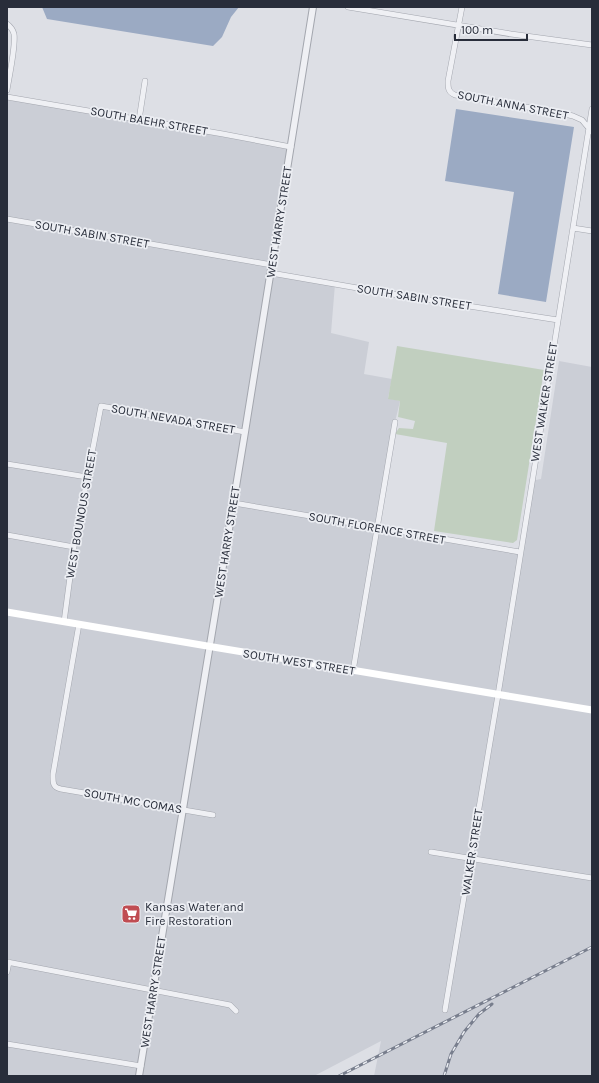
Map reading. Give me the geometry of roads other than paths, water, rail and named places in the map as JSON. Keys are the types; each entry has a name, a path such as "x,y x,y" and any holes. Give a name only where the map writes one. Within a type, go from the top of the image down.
{"main road":[{"name":"SOUTH WEST STREET","path":"7,612 592,710"}],"street":[{"name":"WEST HARRY STREET","path":"139,1076 234,503 313,7"},
{"path":"348,7 511,34 592,45"},
{"path":"459,25 462,7"},
{"path":"7,24 11,27 14,38 7,90"},
{"name":"SOUTH ANNA STREET","path":"459,25 448,81 450,93 573,116 582,120 590,131"},
{"path":"138,120 145,81"},
{"name":"SOUTH BAEHR STREET","path":"7,97 291,147"},
{"name":"WEST WALKER STREET","path":"498,695 520,552 590,131 592,109"},
{"name":"SOUTH SABIN STREET","path":"7,219 272,265"},
{"path":"573,228 592,231"},
{"name":"SOUTH SABIN STREET","path":"271,273 558,320"},
{"name":"SOUTH NEVADA STREET","path":"100,406 245,432"},
{"name":"WEST BOUNOUS STREET","path":"64,622 74,547 100,406"},
{"path":"353,671 395,422"},
{"path":"7,464 87,477"},
{"name":"SOUTH FLORENCE STREET","path":"234,503 520,552"},
{"path":"7,535 74,547"},
{"name":"SOUTH MC COMAS","path":"79,624 53,774 53,783 57,788 213,815"},
{"name":"WALKER STREET","path":"445,1010 498,695"},
{"path":"431,852 592,878"},
{"path":"7,972 8,962 230,1005 236,1011"},
{"path":"7,1044 141,1066"}],"water":[{"path":"42,7 239,7 231,17 222,37 213,46 47,19"},
{"path":"456,109 574,127 546,302 498,294 514,192 445,181"}],"railway":[{"path":"339,1076 592,947"},
{"path":"444,1076 451,1054 464,1032 479,1014 492,1004"}],"place":[{"name":"Kansas Water and Fire Restoration","path":"131,914"}]}
